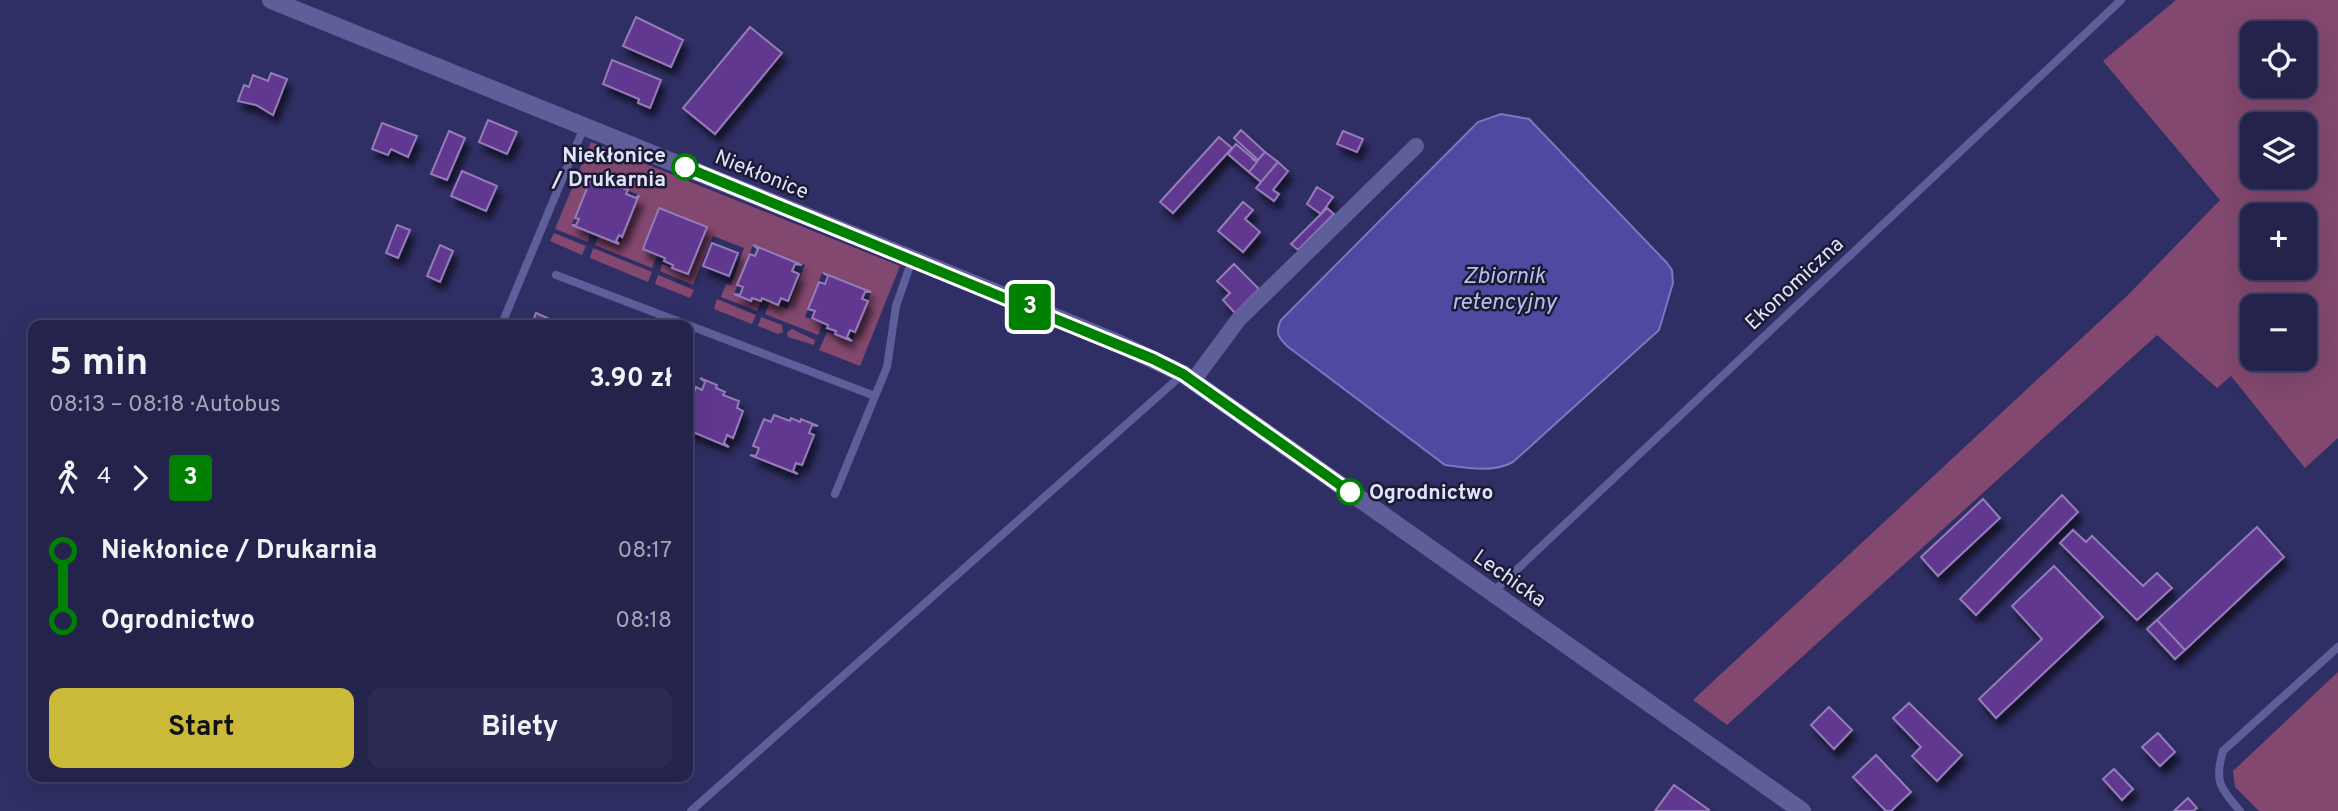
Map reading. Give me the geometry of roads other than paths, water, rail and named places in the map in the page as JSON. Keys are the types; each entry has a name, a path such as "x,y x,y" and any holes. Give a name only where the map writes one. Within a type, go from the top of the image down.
{"street":[{"name":"Niekłonice","path":"271,0 1118,343 1188,378"},
{"path":"1188,378 1238,320 1416,146"},
{"name":"Lechicka","path":"1188,378 1802,811"}],"lane":[{"name":"Ekonomiczna","path":"1492,593 2121,0"},
{"path":"504,320 584,127"},
{"path":"835,494 887,367 896,306 912,260"},
{"path":"556,275 674,320"},
{"path":"693,327 875,397"},
{"path":"691,811 1188,378"},
{"path":"2240,811 2222,790 2217,772 2224,751 2338,647"}],"water":[{"name":"Zbiornik retencyjny","path":"1501,114 1529,119 1666,262 1672,270 1673,283 1659,330 1513,462 1488,469 1445,465 1287,346 1280,337 1278,328 1281,320 1478,122"}],"place":[{"name":"Niekłonice / Drukarnia","path":"685,167"},
{"name":"Ogrodnictwo","path":"1350,492"}]}
